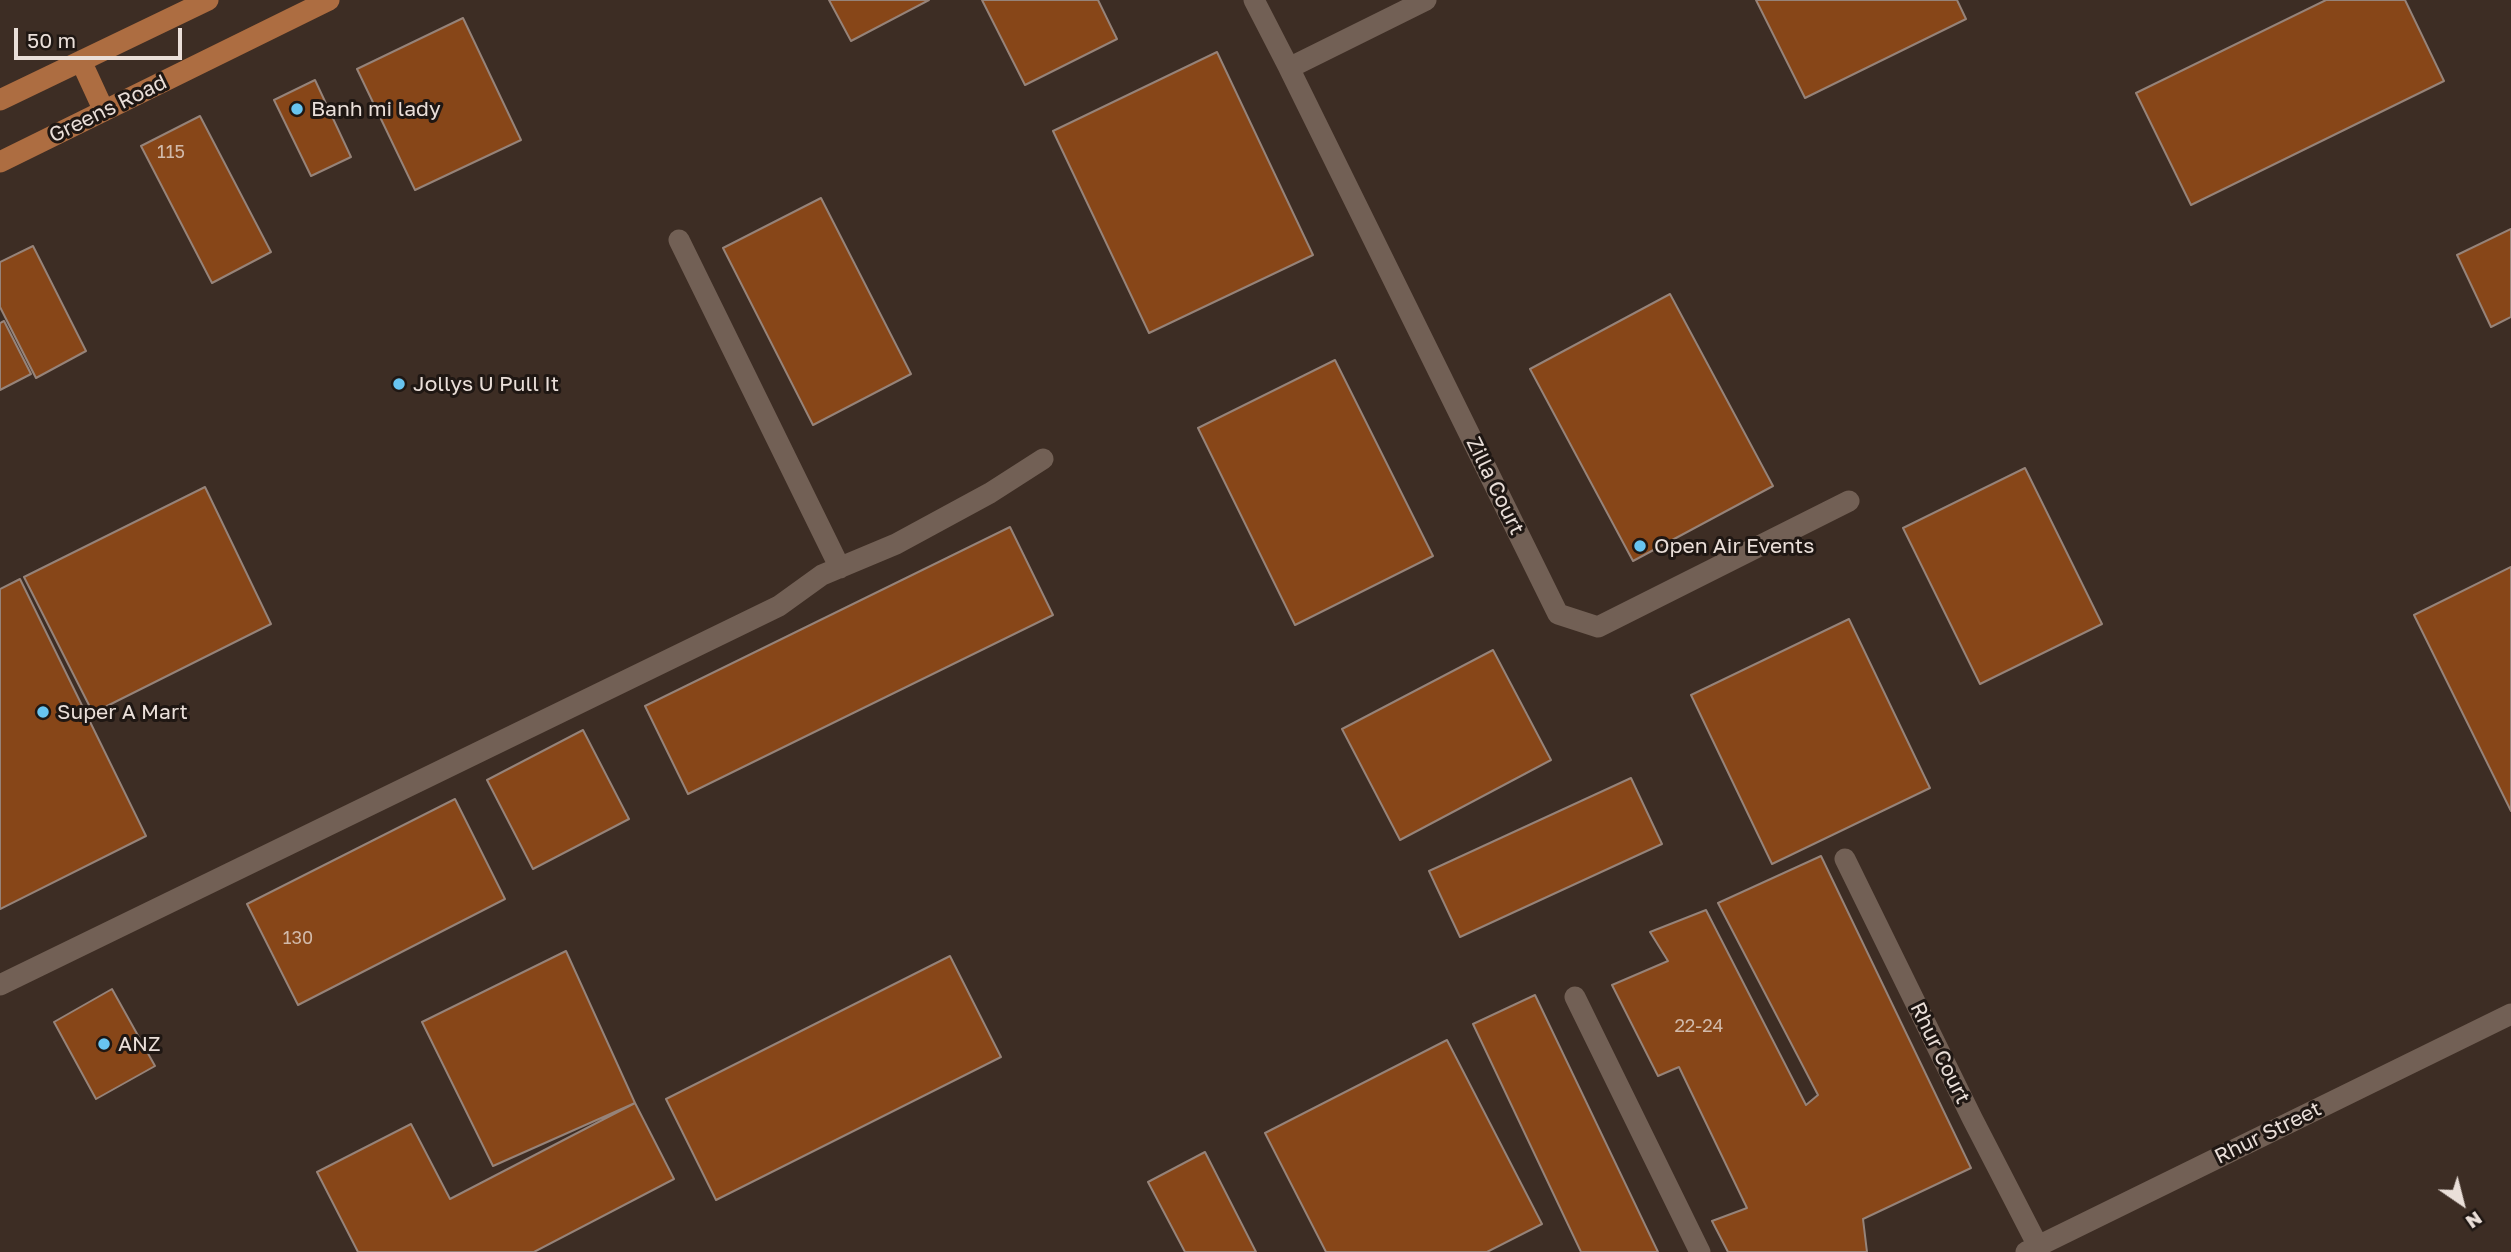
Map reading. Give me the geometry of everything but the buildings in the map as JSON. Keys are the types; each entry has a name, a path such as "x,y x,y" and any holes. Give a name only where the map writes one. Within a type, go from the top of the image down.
{"main road":[{"path":"0,100 208,0"},
{"name":"Greens Road","path":"0,162 329,0"},
{"path":"81,61 104,111"}],"street":[{"name":"Zilla Court","path":"1254,0 1558,614 1598,626 1849,501"},
{"path":"1289,68 1426,0"},
{"path":"678,240 840,568"},
{"path":"0,985 779,606 822,575 896,544 990,493 1043,459"},
{"name":"Rhur Court","path":"1845,859 1972,1118 2032,1249"},
{"path":"1576,997 1700,1252"},
{"name":"Rhur Street","path":"2032,1249 2511,1014"}],"place":[{"name":"Banh mi lady","path":"297,109"},
{"name":"Jollys U Pull It","path":"399,384"},
{"name":"Open Air Events","path":"1640,546"},
{"name":"Super A Mart","path":"43,712"},
{"name":"ANZ","path":"104,1044"}]}
